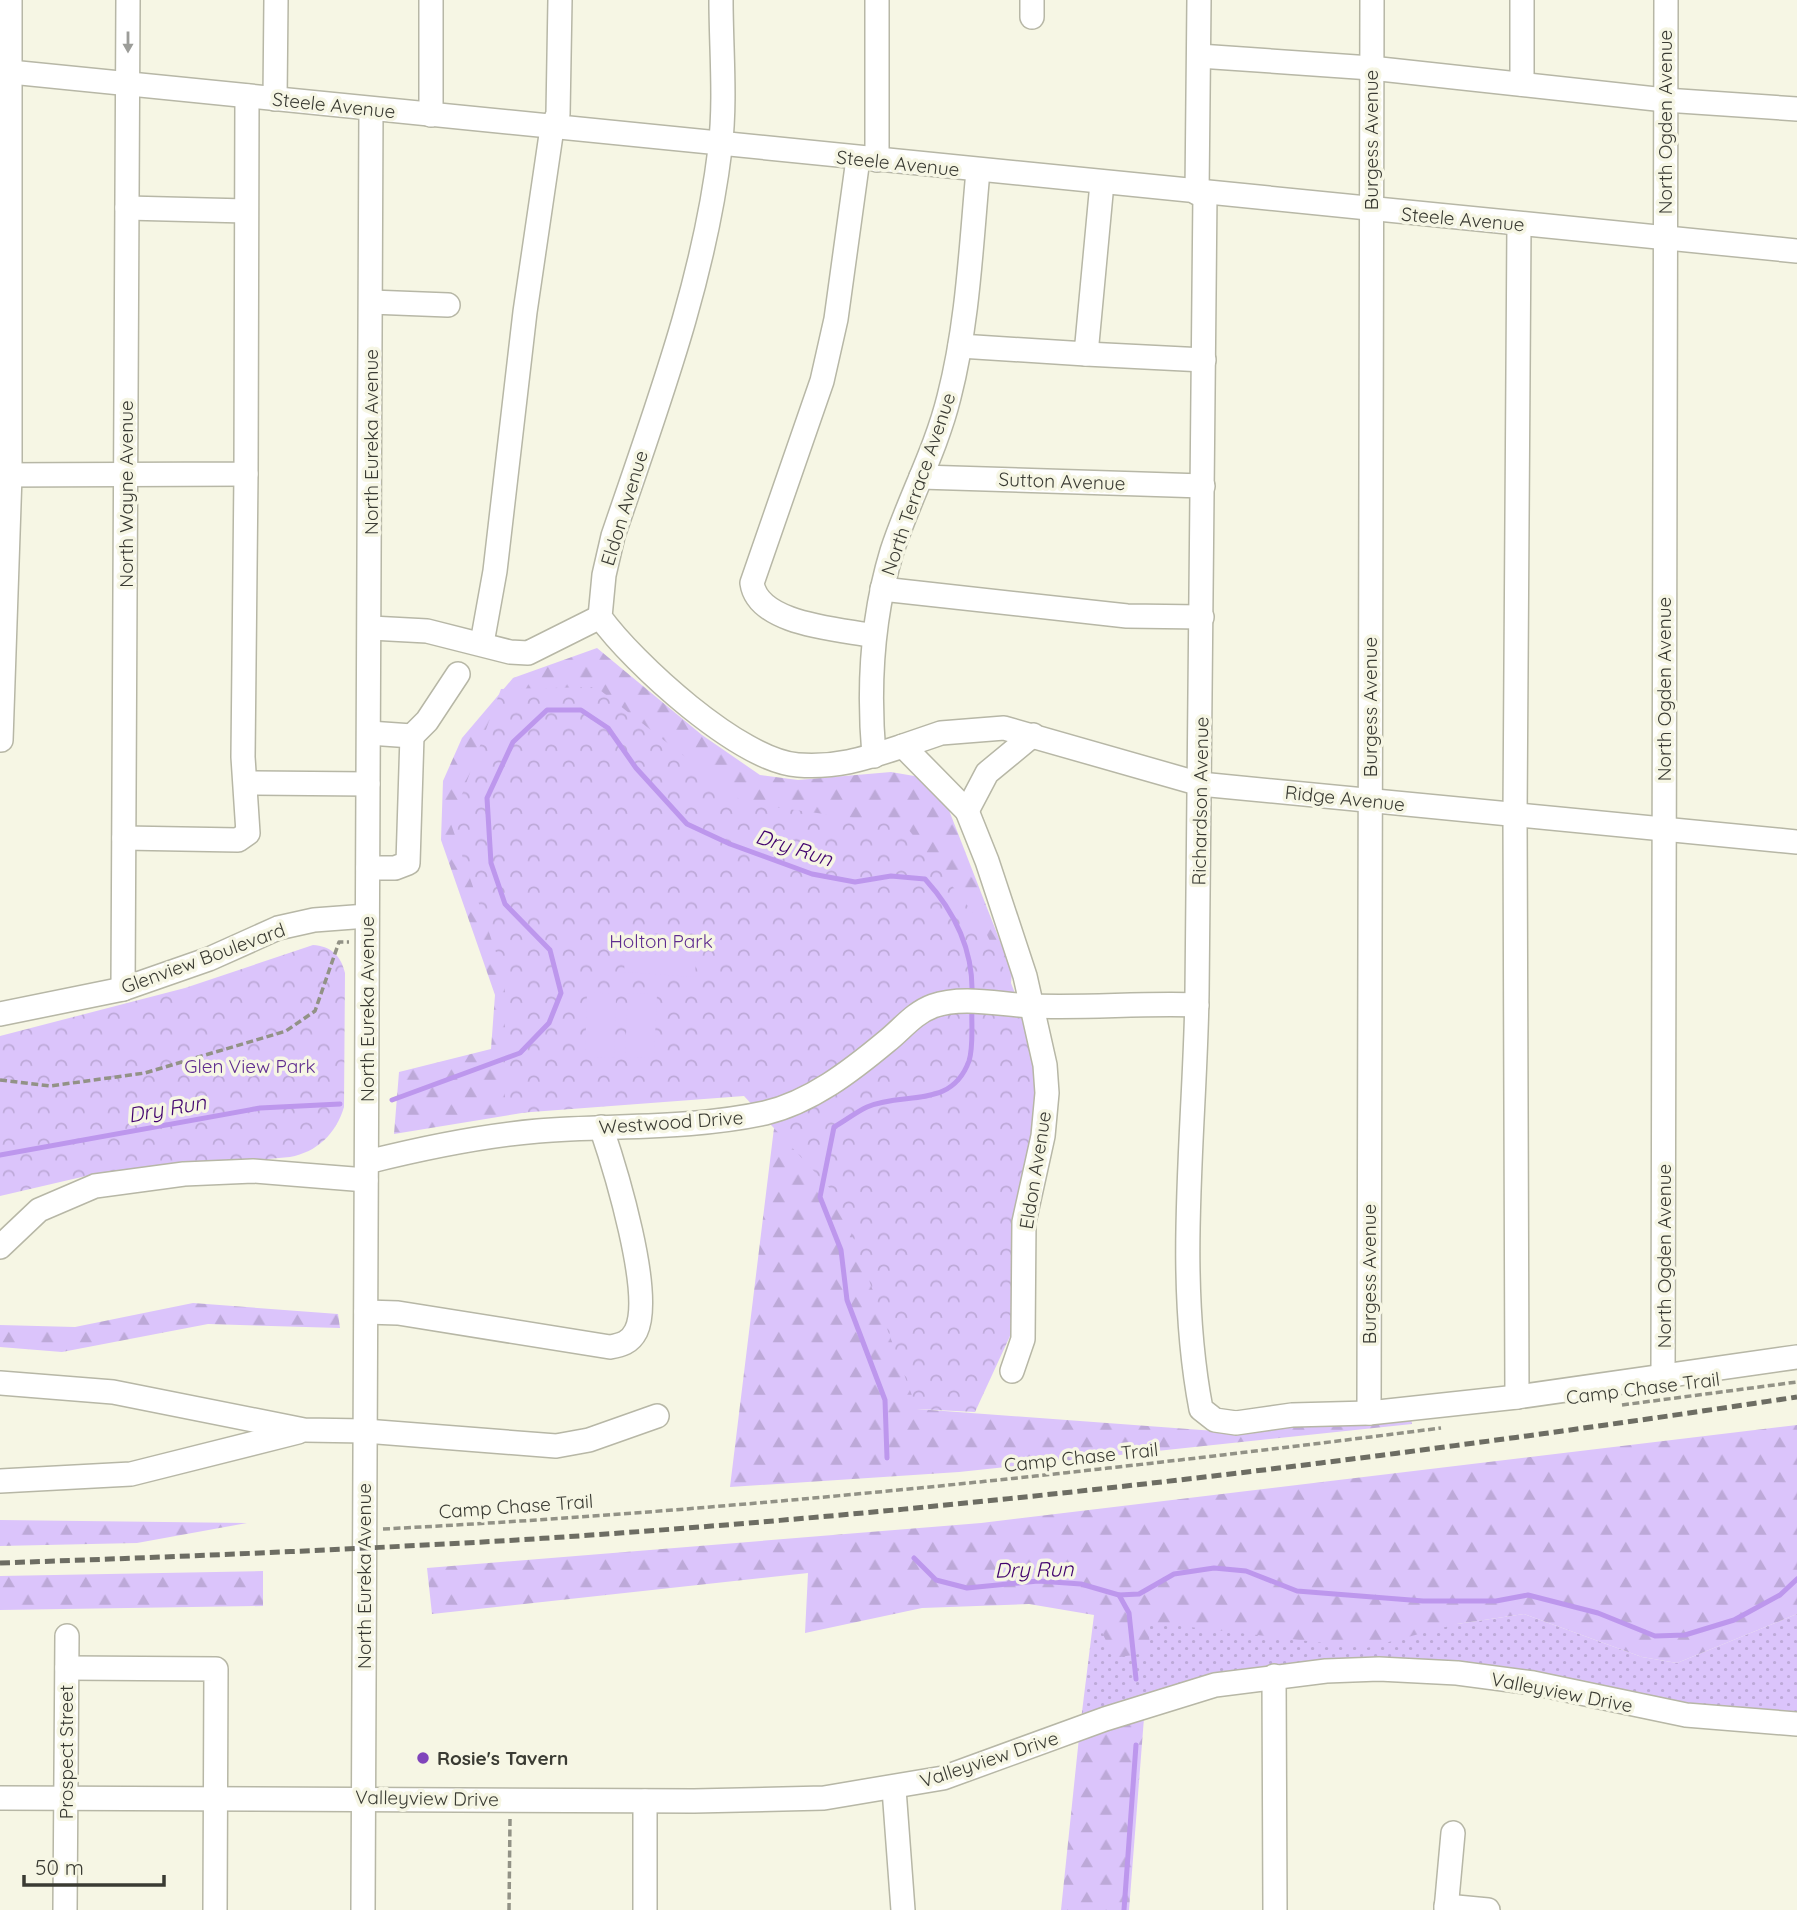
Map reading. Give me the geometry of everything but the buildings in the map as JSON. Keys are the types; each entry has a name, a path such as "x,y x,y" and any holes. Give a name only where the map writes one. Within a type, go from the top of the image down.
{"street":[{"path":"1,740 5,475 4,71 10,0"},
{"name":"North Wayne Avenue","path":"123,989 128,0"},
{"path":"275,99 276,0"},
{"path":"430,115 431,0"},
{"path":"482,643 495,571 525,312 552,128 559,99 560,0"},
{"name":"Eldon Avenue","path":"600,617 604,575 613,536 689,309 714,193 721,145 722,0"},
{"path":"874,636 772,613 753,596 751,583 822,381 836,319 867,160 877,0"},
{"name":"Richardson Avenue","path":"1199,0 1204,359 1197,1006 1190,1184 1190,1338 1201,1409 1215,1420 1236,1423 1292,1415 1369,1413"},
{"name":"Burgess Avenue","path":"1369,1413 1372,0"},
{"path":"1522,0 1522,84"},
{"name":"North Ogden Avenue","path":"1663,1377 1666,0"},
{"path":"1199,56 1371,68 1665,100 1797,109"},
{"name":"Steele Avenue","path":"4,71 867,160 1797,251"},
{"path":"124,838 238,840 248,833 247,783 243,757 247,96"},
{"name":"North Eureka Avenue","path":"363,1910 366,916 371,628 371,109"},
{"name":"North Terrace Avenue","path":"874,756 871,710 874,636 882,589 892,551 940,428 960,346 978,171"},
{"path":"1086,354 1102,183"},
{"path":"127,208 246,211"},
{"path":"1517,1397 1515,815 1519,224"},
{"path":"371,302 447,305"},
{"path":"960,346 1204,359"},
{"path":"5,475 246,474"},
{"name":"Sutton Avenue","path":"921,477 1203,486"},
{"path":"882,589 1127,616 1202,617"},
{"path":"371,628 427,631 510,652 528,653 600,617 621,646 650,674 747,748 771,759 797,765 850,764 903,746"},
{"path":"368,868 395,868 408,863 412,736 428,721 458,674"},
{"name":"Ridge Avenue","path":"903,746 941,733 972,728 1004,728 1200,784 1797,842"},
{"path":"369,733 412,736"},
{"path":"967,811 987,773 1033,735"},
{"name":"Eldon Avenue","path":"903,746 967,811 987,861 1033,1006 1045,1065 1047,1093 1043,1136 1024,1222 1023,1339 1012,1371"},
{"path":"247,783 368,784"},
{"name":"Glenview Boulevard","path":"0,1014 123,989 209,960 278,928 314,920 366,916"},
{"name":"Westwood Drive","path":"0,1247 39,1210 95,1186 184,1174 366,1171 440,1144 536,1131 738,1119 777,1110 813,1096 887,1041 914,1017 933,1006 955,1003 1033,1006 1137,1003 1197,1006"},
{"path":"366,1312 398,1313 610,1347 626,1343 636,1331 640,1314 636,1263 616,1170 601,1127"},
{"path":"1369,1413 1517,1397 1797,1357"},
{"path":"0,1383 113,1392 304,1430 365,1430 556,1446 589,1440 657,1416"},
{"path":"0,1481 131,1474 304,1430"},
{"name":"Prospect Street","path":"65,1910 67,1636"},
{"path":"67,1668 216,1669 215,1910"},
{"name":"Valleyview Drive","path":"0,1798 645,1801 824,1798 894,1788 978,1767 1145,1705 1215,1685 1274,1676 1379,1669 1457,1673 1533,1683 1685,1715 1797,1724"},
{"path":"1274,1676 1275,1910"},
{"path":"894,1788 903,1910"},
{"path":"645,1801 645,1910"},
{"path":"1453,1833 1446,1908 1488,1910"}],"path":[{"path":"0,1080 50,1086 145,1073 286,1031 315,1011 339,942 366,941"},
{"name":"Camp Chase Trail","path":"1618,1405 1797,1382"},
{"name":"Camp Chase Trail","path":"364,1530 858,1493 1190,1460 1453,1426"},
{"path":"509,1910 510,1799"}],"green space":[{"name":"Holton Park","path":"597,648 702,735 760,775 798,780 891,772 920,777 945,800 1012,972 1011,983 956,984 528,1112 394,1134 399,1072 491,1049 495,995 441,840 443,781 462,738 513,678"},
{"name":"Holton Park","path":"596,687 744,803 905,825 981,923 1011,983 1037,1051 1040,1115 1016,1323 975,1412 917,1409 838,1197 744,1096 505,1114 505,978 451,824 501,689"},
{"path":"627,932 697,937 695,977 624,972"},
{"name":"Glen View Park","path":"313,945 325,947 334,953 341,961 345,973 344,1107 336,1126 317,1146 290,1157 86,1176 0,1196 0,1036 185,988"},
{"path":"587,992 616,994 614,1058 585,1057"},
{"path":"628,993 657,994 654,1058 625,1057"},
{"path":"917,1072 917,1409 1215,1431 1411,1418 1412,1424 959,1472 730,1487 774,1128"},
{"path":"193,1303 338,1314 340,1328 208,1324 62,1352 0,1347 0,1325 75,1327"},
{"path":"1797,1425 1797,1614 1677,1663 1642,1657 1524,1614 1457,1624 1366,1648 1147,1622 1151,1652 1114,1658 1094,1615 1029,1604 922,1608 805,1633 808,1573 432,1614 427,1568 981,1523"},
{"path":"0,1520 247,1523 137,1543 0,1546"},
{"path":"263,1571 263,1606 0,1610 0,1576"},
{"path":"1524,1614 1642,1657 1677,1663 1797,1614 1797,1724 1533,1683 1326,1671 1080,1728 1094,1615 1207,1628 1457,1624"},
{"path":"1145,1705 1129,1910 1061,1910 1080,1728"}],"waterway":[{"name":"Dry Run","path":"392,1100 520,1053 549,1023 561,993 550,950 505,904 491,863 487,798 513,742 547,710 581,710 608,728 636,768 687,824 730,844 812,874 855,882 891,876 925,879 954,919 966,948 972,997"},
{"name":"Dry Run","path":"887,1458 885,1400 847,1300 841,1250 820,1197 834,1127 867,1107 881,1102 939,1093 951,1087 961,1076 971,1055 972,1006"},
{"name":"Dry Run","path":"0,1155 260,1108 340,1104"},
{"path":"914,1558 936,1580 967,1588 1038,1581 1081,1584 1119,1595 1139,1594 1174,1574 1214,1568 1246,1571 1297,1591 1423,1601 1496,1601 1528,1595 1598,1613 1655,1636 1685,1635 1734,1620 1780,1595 1797,1579"},
{"name":"Dry Run","path":"1119,1595 1129,1613 1136,1679"},
{"name":"Dry Run","path":"1124,1910 1136,1745"}],"railway":[{"path":"0,1563 517,1540 838,1515 998,1500 1318,1463 1797,1397"}],"place":[{"name":"Rosie's Tavern","path":"423,1758"}]}
